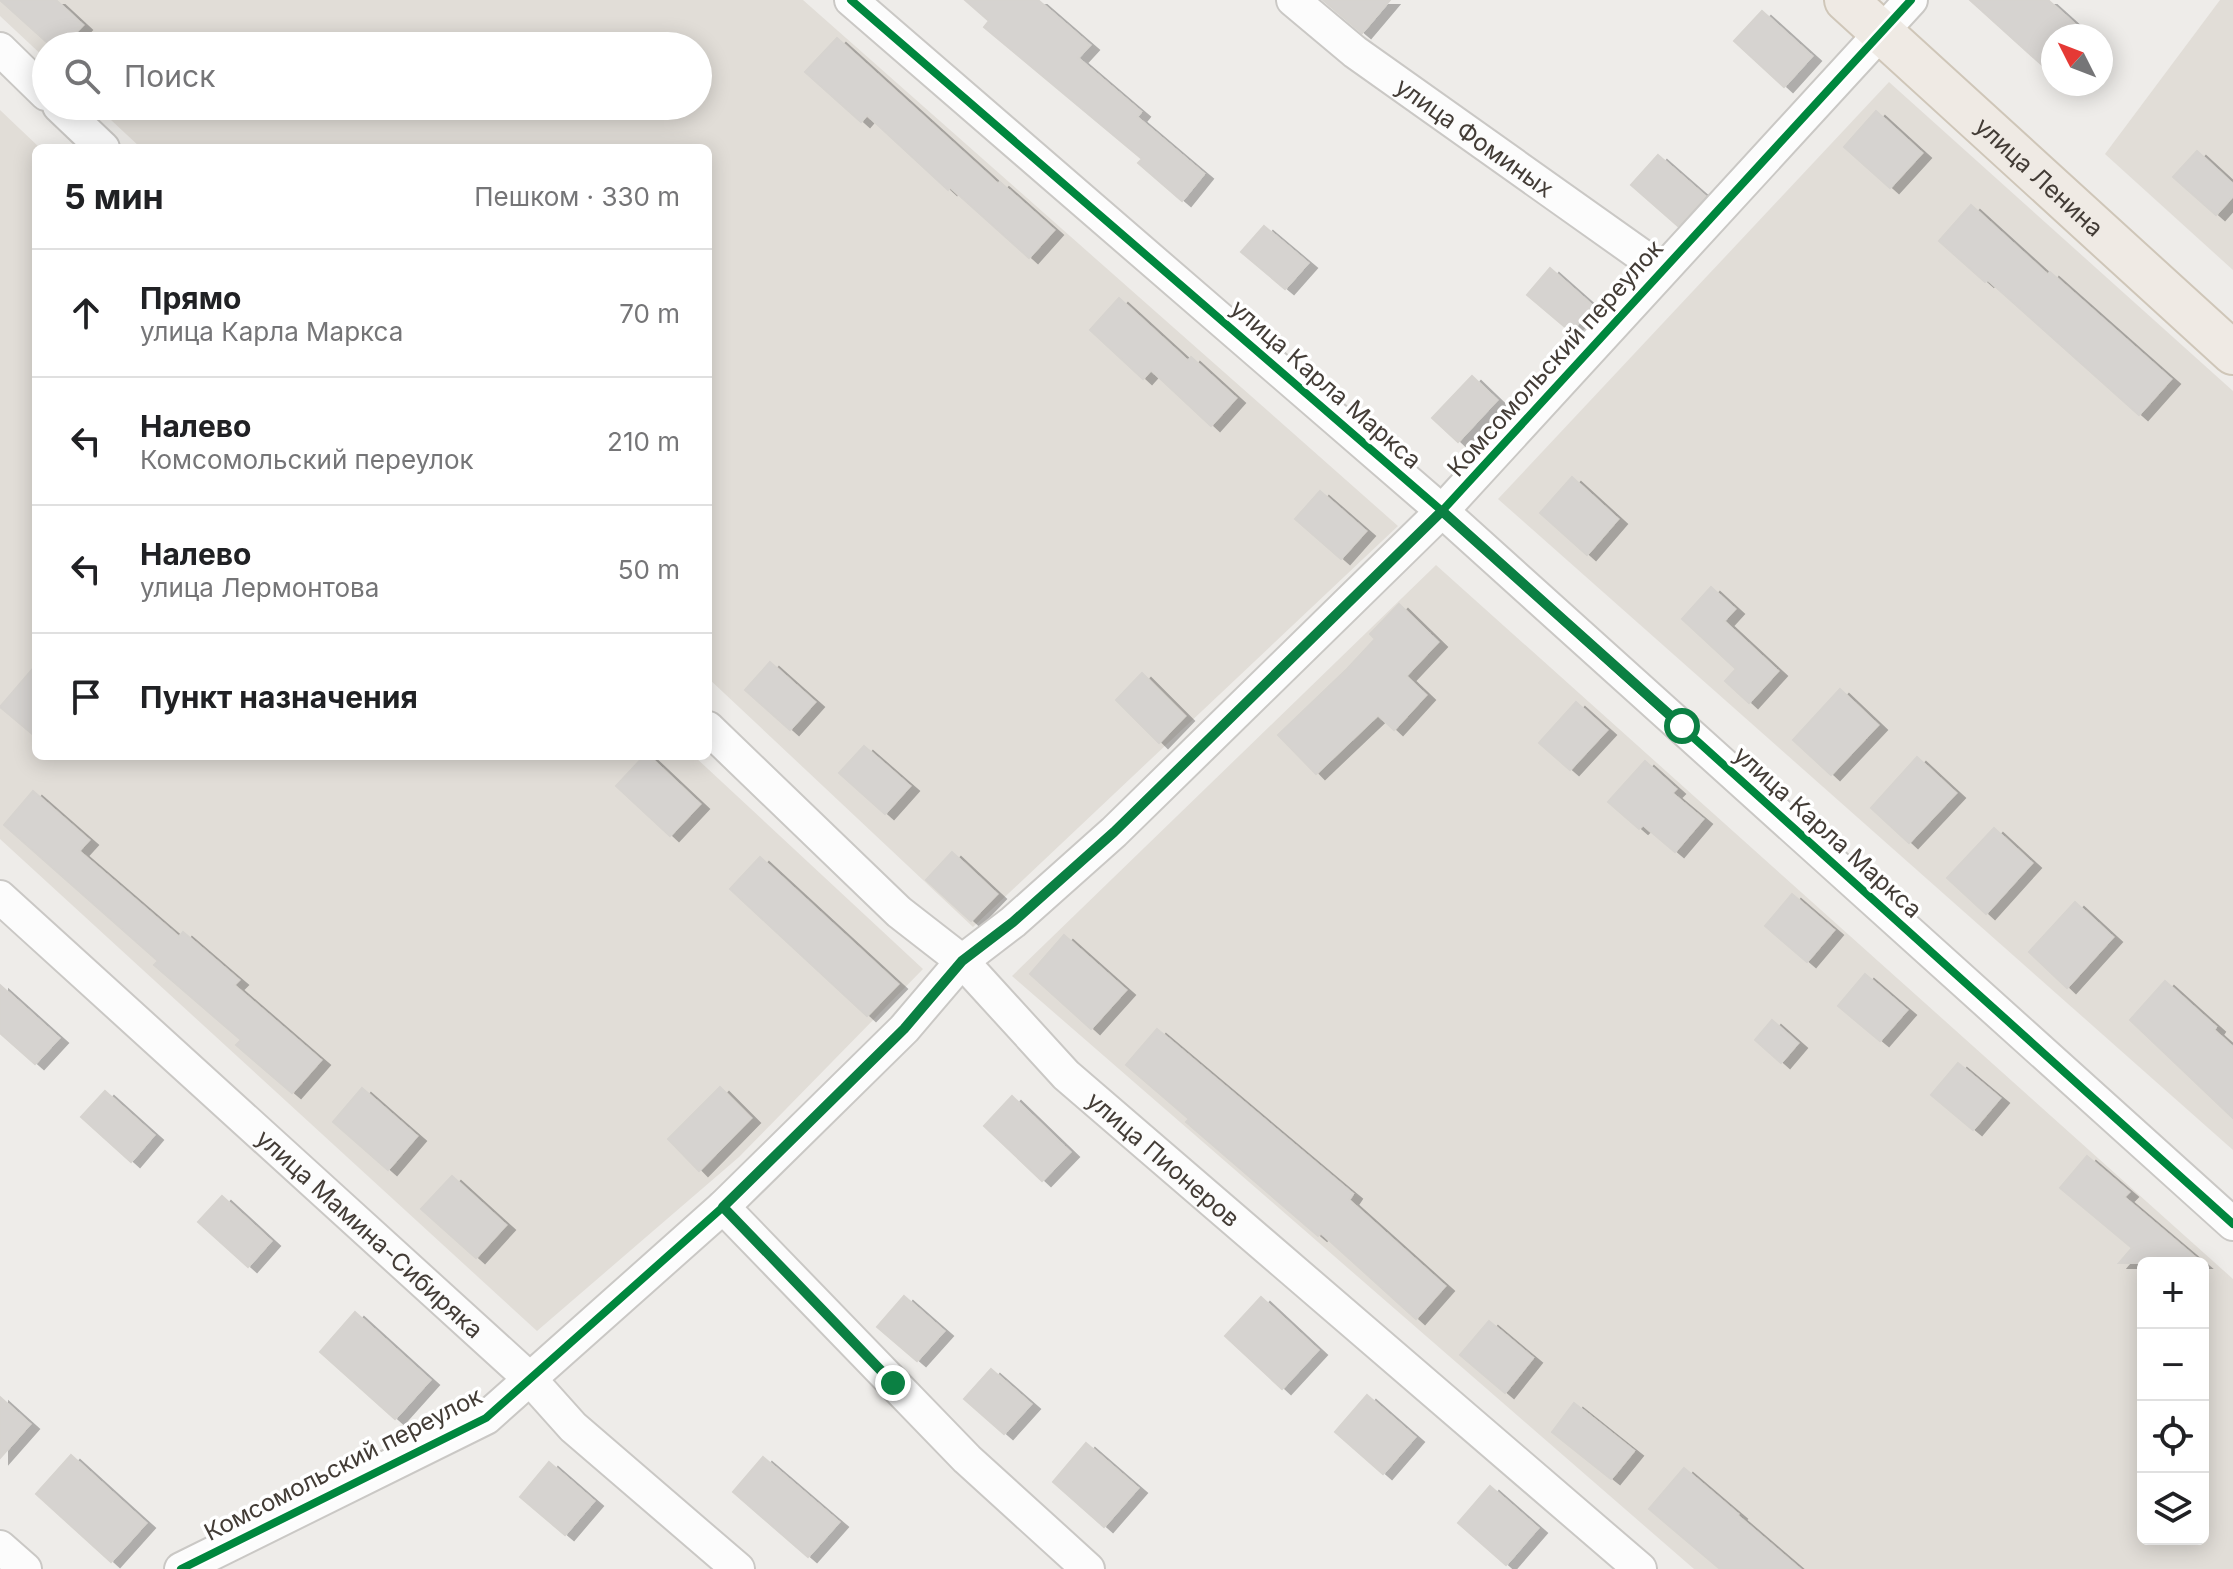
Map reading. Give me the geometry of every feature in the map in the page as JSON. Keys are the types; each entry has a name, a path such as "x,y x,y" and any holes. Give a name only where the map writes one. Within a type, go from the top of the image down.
{"main road":[{"name":"улица Ленина","path":"1846,0 2233,353"}],"street":[{"name":"улица Карла Маркса","path":"851,0 1442,511 2233,1224"},
{"name":"улица Фоминых","path":"1293,0 1355,52 1662,270"},
{"name":"Комсомольский переулок","path":"181,1569 486,1418 723,1207 904,1029 962,961 1013,922 1114,832 1442,511 1911,0"},
{"path":"0,49 32,80"},
{"path":"74,120 99,144"},
{"name":"улица Пионеров","path":"712,732 899,912 962,961 1066,1075 1640,1569"},
{"name":"улица Мамина-Сибиряка","path":"0,897 530,1379 573,1427 738,1569"},
{"path":"723,1207 967,1459 1088,1569"},
{"path":"0,1547 25,1569"}],"shaded area":[{"path":"0,0 803,0 1398,526 973,927 712,682 712,144 137,144 111,120 712,120 712,32 32,32 32,46 0,16"},
{"path":"2220,0 2233,0 2233,270 2105,154"},
{"path":"1889,82 2233,391 2233,1150 1498,499"},
{"path":"0,110 36,144 32,144 32,760 698,760 923,969 739,1157 537,1331 0,839"},
{"path":"1436,565 2208,1257 2137,1257 2137,1545 2209,1545 2209,1257 2233,1279 2233,1569 1694,1569 1012,976"}],"building":[{"path":"0,0 56,0 83,25 76,32 35,32"},
{"path":"965,0 1038,0 1090,45 1078,58 1141,112 1137,117 1204,174 1182,201 1138,163 1142,159 984,27 989,21"},
{"path":"1323,0 1390,0 1362,33"},
{"path":"1970,0 2048,0 2075,24 2041,24 2041,64"},
{"path":"1762,11 1812,56 1784,87 1734,41"},
{"path":"837,38 998,184 1000,182 1054,230 1029,258 950,187 948,190 867,115 861,122 805,72"},
{"path":"1876,111 1922,153 1890,188 1844,147"},
{"path":"2197,151 2233,184 2233,196 2216,215 2173,177"},
{"path":"1658,155 1705,196 1678,226 1631,185"},
{"path":"1971,205 2171,379 2139,415 1988,280 1985,282 1939,241"},
{"path":"1264,226 1308,263 1285,289 1241,252"},
{"path":"1550,268 1593,306 1571,332 1527,295"},
{"path":"1119,298 1188,361 1191,357 1236,398 1211,426 1151,370 1143,379 1090,330"},
{"path":"1472,376 1497,400 1458,442 1432,418"},
{"path":"1572,477 1618,519 1587,555 1540,513"},
{"path":"1320,491 1366,531 1341,559 1295,519"},
{"path":"1711,587 1735,609 1724,621 1778,671 1749,703 1725,681 1736,669 1682,619"},
{"path":"1399,604 1438,642 1406,676 1426,695 1394,730 1378,715 1316,774 1278,735 1375,639 1370,634"},
{"path":"770,662 815,702 790,730 745,690"},
{"path":"32,670 32,734 0,707"},
{"path":"1142,673 1185,716 1159,743 1116,700"},
{"path":"1840,689 1878,725 1831,775 1793,740"},
{"path":"1576,702 1607,730 1570,770 1539,743"},
{"path":"864,746 910,786 885,814 839,773"},
{"path":"1917,757 1956,793 1909,843 1871,808"},
{"path":"640,760 653,760 700,804 670,836 616,786"},
{"path":"1645,761 1676,789 1672,793 1703,819 1675,852 1643,825 1639,829 1608,802"},
{"path":"33,791 89,840 79,851 179,937 183,932 239,980 234,985 321,1060 292,1093 236,1045 241,1040 154,965 158,961 4,825"},
{"path":"1994,828 2032,863 1986,914 1947,878"},
{"path":"952,852 997,894 971,921 926,880"},
{"path":"760,857 898,984 867,1016 730,889"},
{"path":"1792,894 1834,930 1807,962 1765,926"},
{"path":"2075,902 2113,937 2067,988 2029,952"},
{"path":"1064,935 1126,990 1091,1029 1030,974"},
{"path":"1865,974 1907,1010 1880,1041 1838,1006"},
{"path":"2165,981 2216,1027 2214,1030 2233,1047 2233,1118 2130,1020"},
{"path":"0,985 59,1038 35,1064 0,1033"},
{"path":"1772,1020 1798,1043 1781,1063 1755,1040"},
{"path":"1157,1029 1353,1194 1349,1200 1445,1286 1416,1319 1321,1233 1318,1236 1186,1122 1189,1119 1126,1065"},
{"path":"1958,1063 2000,1098 1973,1130 1931,1095"},
{"path":"720,1087 751,1118 699,1171 668,1139"},
{"path":"362,1088 417,1136 388,1170 333,1122"},
{"path":"105,1091 154,1135 131,1162 81,1117"},
{"path":"1012,1096 1070,1152 1042,1181 984,1126"},
{"path":"2087,1156 2129,1192 2124,1197 2195,1257 2137,1257 2137,1263 2119,1263 2132,1248 2060,1188"},
{"path":"452,1176 506,1225 476,1258 421,1209"},
{"path":"222,1196 271,1241 248,1267 198,1222"},
{"path":"904,1296 944,1331 917,1361 877,1327"},
{"path":"1261,1297 1318,1350 1282,1389 1225,1336"},
{"path":"355,1312 430,1380 395,1419 320,1352"},
{"path":"1489,1321 1533,1358 1505,1393 1460,1355"},
{"path":"991,1369 1031,1404 1004,1434 964,1399"},
{"path":"1367,1395 1415,1437 1383,1474 1335,1432"},
{"path":"0,1397 30,1424 0,1458"},
{"path":"1574,1403 1634,1451 1611,1479 1552,1432"},
{"path":"1086,1443 1138,1488 1104,1527 1053,1482"},
{"path":"71,1455 146,1523 111,1562 36,1494"},
{"path":"763,1457 839,1522 808,1557 733,1492"},
{"path":"549,1462 594,1501 565,1535 520,1497"},
{"path":"1684,1468 1800,1569 1720,1569 1649,1509"},
{"path":"1490,1486 1538,1528 1506,1565 1458,1523"}],"cycle path":[{"path":"851,0 1442,511 2233,1224"},
{"path":"181,1569 486,1418 723,1207 904,1029 962,961 1013,922 1114,832 1442,511 1911,0"}],"route":[{"path":"893,1383 723,1207 904,1029 962,961 1013,922 1114,832 1442,511 1682,726"}]}
